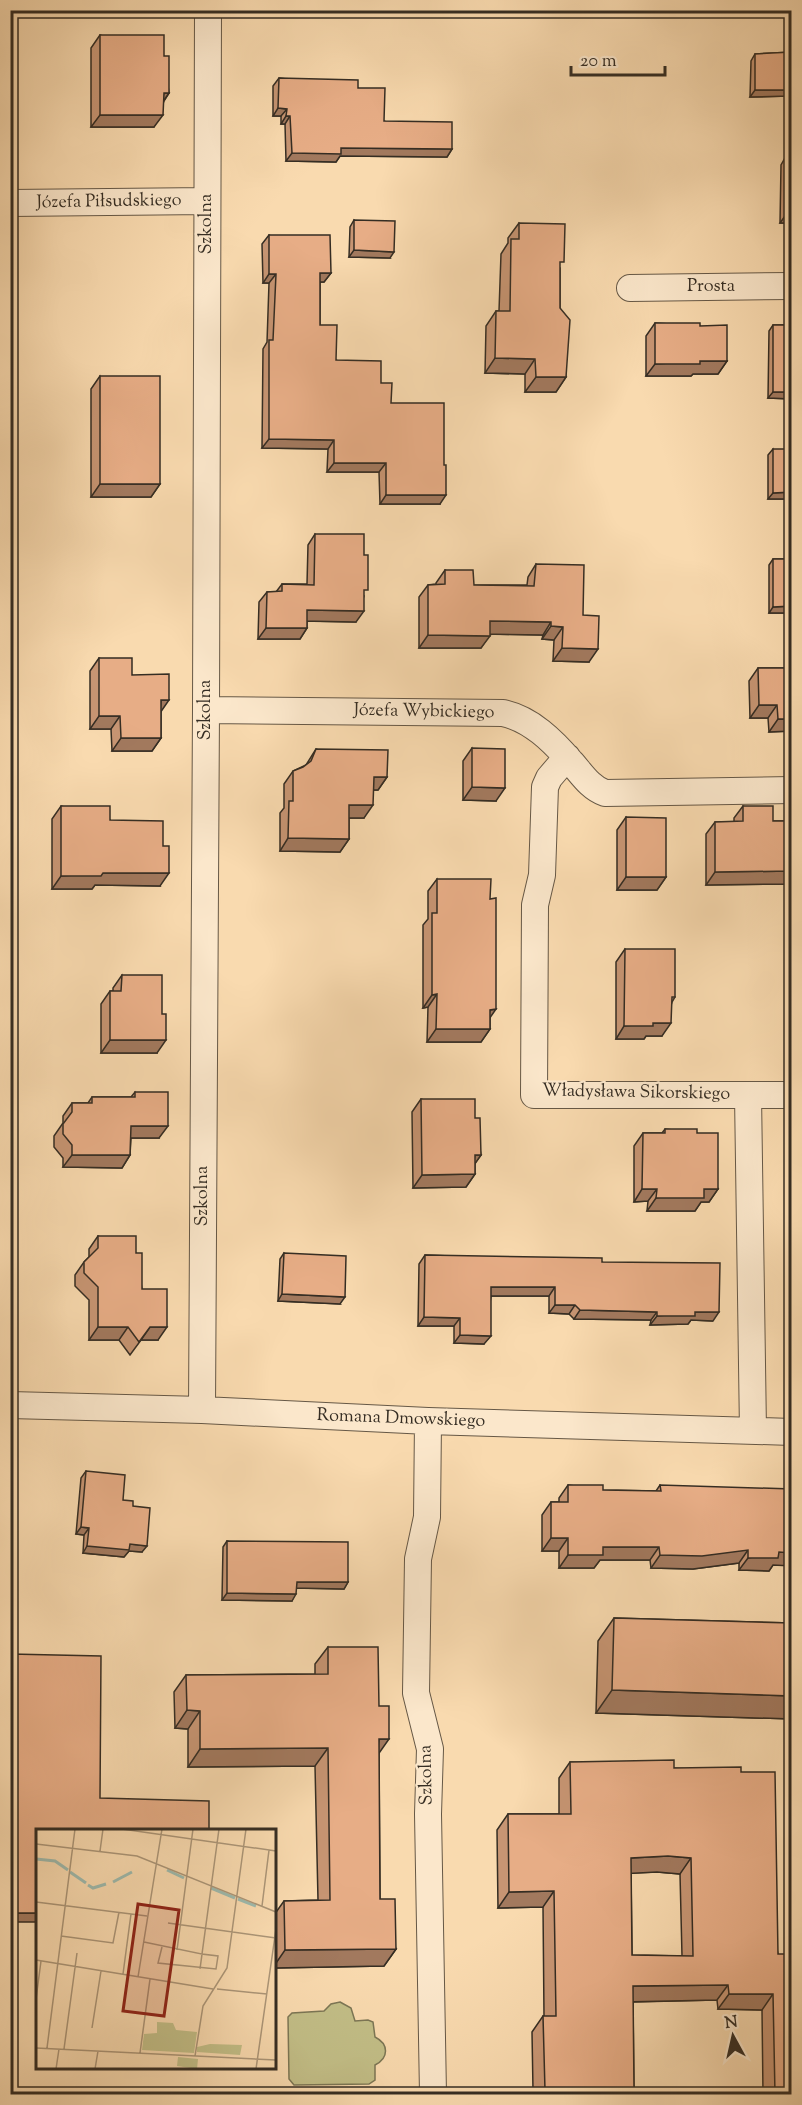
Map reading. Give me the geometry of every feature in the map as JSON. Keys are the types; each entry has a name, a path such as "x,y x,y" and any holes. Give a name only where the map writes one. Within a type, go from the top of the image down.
{"street":[{"name":"Szkolna","path":"202,1410 208,10"},
{"name":"Józefa Piłsudskiego","path":"10,203 207,201"},
{"name":"Prosta","path":"630,288 792,286"},
{"name":"Józefa Wybickiego","path":"206,710 504,713 516,715 533,725 567,757 587,781 605,793 792,790"},
{"name":"Władysława Sikorskiego","path":"567,757 549,778 544,796 543,875 535,905 534,1095 792,1095"},
{"path":"748,1095 753,1431"},
{"name":"Romana Dmowskiego","path":"10,1405 792,1432"},
{"name":"Szkolna","path":"428,1421 427,1517 418,1559 416,1693 430,1749 428,1814 433,2094"}],"shaded area":[{"path":"340,2002 351,2008 355,2021 373,2022 375,2037 385,2047 383,2059 375,2065 375,2080 369,2084 294,2085 289,2079 288,2017 292,2013 324,2011 331,2004"}],"building":[{"path":"100,35 164,35 164,56 169,56 169,93 164,93 163,115 100,115"},
{"path":"792,52 792,90 755,90 755,54"},
{"path":"279,78 358,80 358,88 385,88 384,121 452,122 452,149 341,148 341,154 292,153 290,116 286,116 287,109 278,108"},
{"path":"785,158 792,158 792,216 785,216"},
{"path":"354,220 395,221 394,252 354,250"},
{"path":"519,223 565,224 564,262 560,262 560,308 570,320 566,377 536,377 535,359 495,358 496,311 510,311 511,239 519,239"},
{"path":"269,235 330,235 331,273 320,273 320,325 337,325 336,360 381,361 381,383 392,383 391,403 444,403 446,495 386,495 386,463 334,463 334,440 269,439 269,340 273,340 276,274 269,274"},
{"path":"655,323 727,325 727,361 700,361 700,364 655,364"},
{"path":"773,325 792,325 792,392 773,392"},
{"path":"100,376 160,376 160,484 100,484"},
{"path":"773,449 792,449 792,492 773,493"},
{"path":"315,534 364,534 364,555 368,555 368,590 364,590 364,611 307,610 307,628 266,628 267,592 282,591 282,584 314,585"},
{"path":"773,559 792,559 792,606 773,607"},
{"path":"536,564 584,565 583,615 599,616 598,649 562,648 563,627 551,626 551,622 490,621 490,636 428,635 428,585 445,584 445,570 473,570 474,585 534,586"},
{"path":"99,658 132,658 132,675 169,674 169,700 161,700 161,738 121,738 120,716 99,716"},
{"path":"758,668 792,668 792,719 778,719 777,705 759,705"},
{"path":"472,748 505,749 505,788 472,787"},
{"path":"316,749 388,750 387,777 374,777 373,805 349,805 349,839 288,838 289,801 293,801 293,771 311,761"},
{"path":"61,806 110,806 110,820 163,821 163,846 169,846 169,873 103,873 101,876 61,876"},
{"path":"743,806 773,806 773,821 792,821 792,871 715,872 715,822 743,821"},
{"path":"626,817 666,818 666,877 626,877"},
{"path":"437,879 491,879 490,899 496,898 496,1009 490,1010 490,1029 436,1029 437,994 432,995 432,913 437,913"},
{"path":"625,949 675,949 675,997 672,997 671,1023 653,1023 653,1026 624,1026"},
{"path":"122,975 162,975 162,1014 166,1014 166,1040 110,1040 110,991 121,991"},
{"path":"135,1092 168,1092 168,1126 131,1126 130,1155 72,1155 72,1145 63,1134 63,1124 72,1112 72,1103 92,1103 92,1097 135,1097"},
{"path":"421,1099 475,1099 475,1118 480,1118 481,1155 475,1155 475,1174 422,1175"},
{"path":"665,1129 697,1129 697,1133 718,1133 718,1189 704,1189 704,1198 656,1198 657,1189 642,1189 643,1133 665,1133"},
{"path":"98,1236 136,1236 136,1253 142,1253 142,1289 167,1289 167,1327 150,1327 139,1342 128,1327 98,1327 98,1287 84,1273 84,1262 98,1248"},
{"path":"284,1253 346,1256 345,1297 282,1294"},
{"path":"425,1255 602,1258 602,1262 720,1263 719,1312 695,1312 695,1316 657,1316 657,1312 580,1310 575,1305 555,1305 555,1287 491,1287 491,1336 460,1335 460,1318 424,1317"},
{"path":"86,1471 125,1475 123,1500 133,1501 133,1506 150,1508 147,1546 130,1544 129,1550 87,1546 89,1528 81,1527"},
{"path":"568,1485 603,1485 603,1490 661,1491 660,1485 792,1489 792,1553 779,1552 778,1558 748,1558 748,1550 702,1556 660,1555 659,1547 603,1547 603,1555 568,1555 568,1538 551,1538 551,1502 568,1502"},
{"path":"227,1541 348,1542 348,1582 297,1582 296,1594 227,1593"},
{"path":"614,1618 792,1623 792,1696 612,1690"},
{"path":"328,1647 378,1647 379,1706 389,1706 389,1739 379,1739 380,1899 395,1899 396,1949 285,1950 284,1901 330,1900 328,1748 200,1749 200,1711 187,1710 186,1675 328,1674"},
{"path":"10,1654 101,1656 100,1798 209,1801 209,1829 36,1829 36,1913 10,1913"},
{"path":"674,1760 674,1768 741,1767 741,1772 775,1772 778,1954 792,1954 792,2094 775,2094 773,1994 729,1994 728,1985 633,1986 634,2090 639,2090 639,2094 505,2094 505,2091 545,2090 543,2016 556,2016 554,1891 509,1892 508,1814 571,1814 570,1762","holes":["668,1856 691,1858 693,1956 632,1955 631,1858"]}]}
